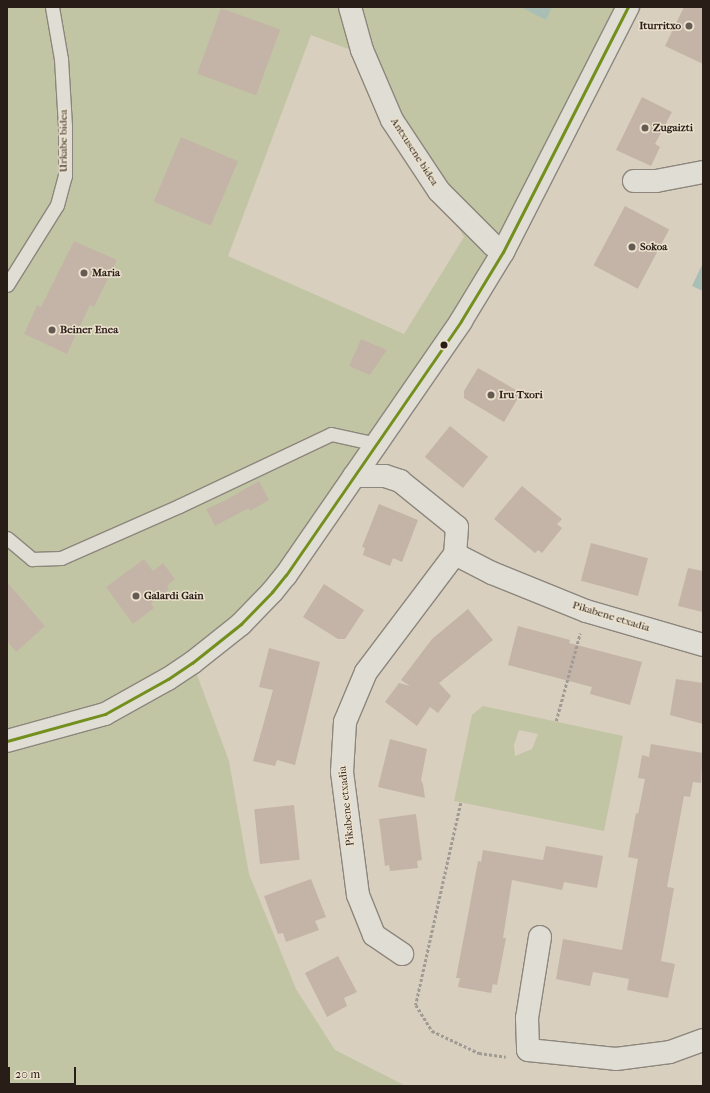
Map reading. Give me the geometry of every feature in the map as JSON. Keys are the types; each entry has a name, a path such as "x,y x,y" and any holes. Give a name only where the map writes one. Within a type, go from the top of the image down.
{"street":[{"name":"Antxusene bidea","path":"350,7 362,50 392,120 439,191 493,245 503,252"},
{"path":"7,741 105,714 168,680 198,659 241,624 272,592 461,321 503,252 628,7"},
{"path":"634,181 656,181 702,174"},
{"path":"354,476 385,476 400,482 457,526 455,554"},
{"name":"Pikabene etxadia","path":"402,954 374,935 358,895 342,772 345,722 366,672 455,554 492,574 586,612 703,645"},
{"path":"540,937 527,1018 528,1050 616,1059 670,1052 702,1035"}],"lane":[{"name":"Urkabe bidea","path":"7,285 57,205 65,176 65,126 61,59 52,7"},
{"path":"7,538 32,559 61,558 179,506 331,434 376,444"}],"path":[{"path":"556,721 586,612"},
{"path":"461,802 416,1005 432,1031 479,1053 506,1057 528,1050"}],"green space":[{"path":"7,7 624,7 575,110 376,444 196,672 229,761 249,874 296,989 335,1050 406,1086 7,1086","holes":["311,35 351,50 464,237 404,334 228,256"]},
{"path":"483,706 623,736 604,831 454,801 472,715","holes":["519,730 538,734 532,749 515,756 514,745"]}],"shaded area":[{"path":"521,7 552,7 546,20"},
{"path":"703,263 703,291 692,286"}],"building":[{"name":"Iturritxo","path":"684,7 703,7 703,64 665,46"},
{"path":"221,8 280,30 256,95 197,74"},
{"name":"Zugaizti","path":"642,97 672,112 655,144 660,147 651,166 616,150"},
{"path":"181,137 238,161 211,226 154,201"},
{"name":"Sokoa","path":"625,206 669,229 638,289 594,265"},
{"path":"74,241 117,260 94,307 90,305 67,354 24,334 37,305 41,307"},
{"path":"361,339 387,350 370,375 349,366"},
{"name":"Iru Txori","path":"478,368 521,393 504,422 464,398 464,391"},
{"path":"450,426 488,457 463,488 425,457"},
{"path":"259,481 269,500 250,511 249,508 215,526 206,509 224,501"},
{"path":"522,486 562,519 557,524 562,528 542,553 538,550 535,553 494,519"},
{"path":"379,504 418,520 402,562 393,558 390,566 363,555 365,548 362,547"},
{"path":"591,543 648,558 638,596 581,581"},
{"name":"Galardi Gain","path":"144,559 153,571 163,563 175,579 167,586 169,589 151,603 154,608 133,624 106,587"},
{"path":"688,568 703,571 703,612 678,606"},
{"path":"7,582 45,626 16,652 7,641"},
{"path":"324,584 364,610 345,639 338,639 303,617"},
{"path":"468,609 493,640 439,683 451,696 438,713 430,707 417,726 385,702 399,683 410,686 401,680 432,639"},
{"path":"518,626 570,640 569,643 642,662 630,705 590,694 592,687 508,665"},
{"path":"269,648 320,662 295,765 277,760 275,766 253,761 273,690 259,687"},
{"path":"676,679 703,683 703,724 670,715"},
{"path":"390,739 427,749 421,780 425,798 378,787"},
{"path":"651,744 703,753 701,783 693,782 690,797 684,796 667,887 674,888 661,961 675,964 668,998 627,990 629,979 593,972 590,986 556,979 563,939 622,950 638,859 628,857 636,813 638,814 645,779 638,778 642,755 649,757"},
{"path":"294,805 300,860 260,864 254,809"},
{"path":"416,814 422,860 417,861 418,868 390,871 389,865 385,866 379,819"},
{"path":"546,846 603,856 597,888 564,882 562,890 512,880 503,938 506,938 497,985 493,984 491,993 458,987 460,978 456,978 478,861 481,862 483,850 543,860"},
{"path":"311,879 326,917 315,921 319,930 286,942 283,933 278,934 264,896"},
{"path":"338,956 357,992 344,998 347,1006 327,1017 305,973"}],"transit line":[{"path":"7,741 105,714 168,679 192,663 241,624 272,592 286,575 461,321 503,252 628,7"}],"place":[{"name":"Iturritxo","path":"689,26"},
{"name":"Zugaizti","path":"645,128"},
{"name":"Sokoa","path":"632,247"},
{"name":"Maria","path":"84,273"},
{"name":"Beiner Enea","path":"52,330"},
{"name":"Iru Txori","path":"491,395"},
{"name":"Galardi Gain","path":"136,596"}]}
